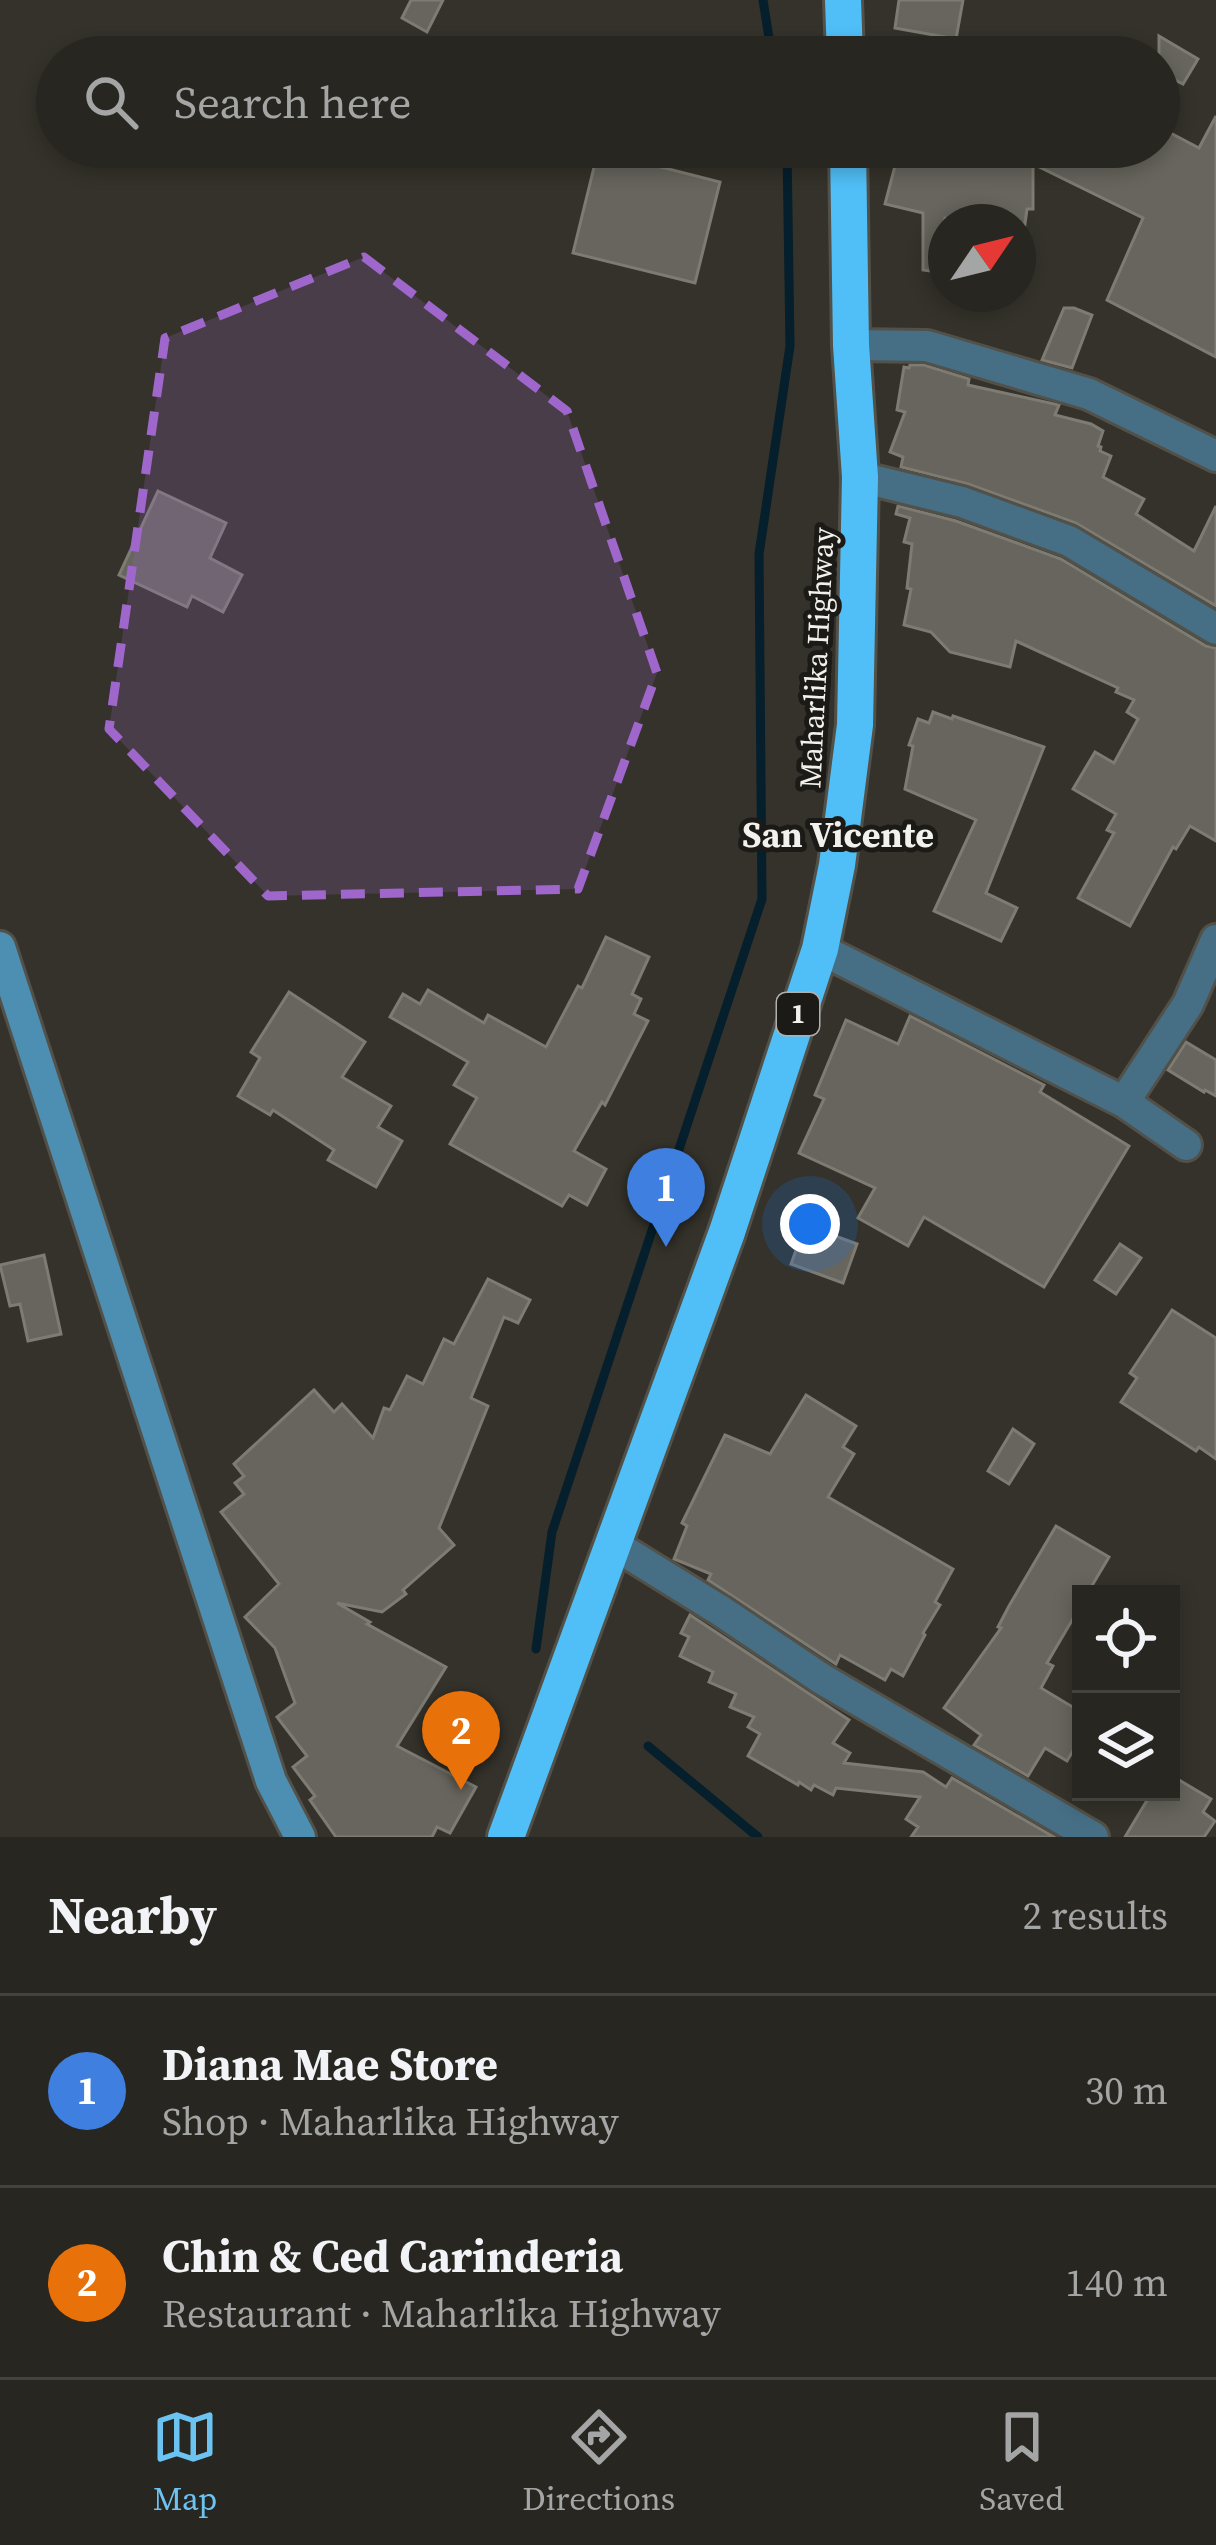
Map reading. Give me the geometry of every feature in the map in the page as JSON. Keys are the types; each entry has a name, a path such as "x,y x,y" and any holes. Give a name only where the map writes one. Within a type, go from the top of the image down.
{"highway":[{"path":"843,0 844,36"},
{"name":"Maharlika Highway","path":"506,1837 727,1232 820,949 848,796 855,725 860,477 851,345 848,168"}],"street":[{"path":"851,345 928,346 1089,394 1216,456"},
{"path":"860,477 962,502 1069,541 1216,629"},
{"path":"1124,1102 1188,1004 1216,940"},
{"path":"0,947 271,1781 300,1837"},
{"path":"820,949 1124,1102 1186,1145"},
{"path":"613,1544 822,1679 1093,1837"}],"highlighted area":[{"path":"364,257 567,411 657,673 578,889 268,896 109,729 165,338"}],"building":[{"path":"411,0 443,0 427,32 402,18"},
{"path":"899,0 963,0 957,36 895,28"},
{"path":"1180,48 1198,59 1180,82"},
{"path":"1216,116 1216,357 1107,300 1143,218 1041,168 1180,168 1180,138 1199,148"},
{"path":"594,168 665,168 720,182 695,283 573,253"},
{"path":"894,168 1033,168 1033,204 928,204 928,271 923,270 923,213 885,204"},
{"path":"1064,308 1092,315 1072,368 1042,360"},
{"path":"904,367 969,379 968,385 1059,405 1055,415 1103,431 1098,446 1111,456 1103,477 1144,499 1136,514 1194,551 1216,506 1216,606 1076,523 968,484 901,467 903,457 890,452 905,412 897,410"},
{"path":"158,491 226,523 210,558 242,575 223,612 192,596 187,607 119,575"},
{"path":"898,506 956,521 1061,559 1216,648 1216,841 1190,826 1173,847 1130,926 1078,898 1114,833 1107,830 1116,814 1073,789 1095,752 1114,763 1138,719 1127,712 1134,700 1016,641 1010,667 950,652 931,632 904,625 912,544 904,542 910,518 896,514"},
{"path":"933,712 1044,747 986,893 1017,908 1001,941 934,911 976,820 905,789 913,746 909,745 918,719 929,723"},
{"path":"606,937 649,957 632,994 641,999 634,1014 648,1021 605,1105 602,1102 574,1151 606,1169 587,1205 569,1195 562,1206 450,1144 477,1098 454,1085 468,1062 390,1017 403,994 420,1004 428,990 484,1023 488,1015 546,1047"},
{"path":"289,992 365,1042 342,1077 391,1106 378,1127 402,1141 376,1187 328,1160 334,1150 273,1110 270,1115 238,1096 260,1058 251,1052"},
{"path":"910,1016 1044,1085 1040,1092 1129,1146 1044,1287 924,1217 908,1246 858,1218 875,1188 799,1153 824,1099 815,1095 846,1020 898,1044"},
{"path":"1186,1042 1216,1060 1216,1096 1168,1070"},
{"path":"805,1225 857,1244 843,1283 791,1264"},
{"path":"1120,1244 1141,1258 1116,1294 1095,1280"},
{"path":"44,1255 61,1334 28,1341 20,1304 10,1306 0,1265"},
{"path":"488,1279 530,1300 518,1323 504,1317 471,1398 488,1406 439,1528 454,1545 382,1612 337,1603 446,1667 397,1746 476,1787 450,1833 437,1827 432,1837 336,1837 293,1767 307,1756 277,1717 295,1703 275,1648 245,1617 279,1584 221,1512 244,1494 235,1483 244,1476 234,1464 314,1390 334,1412 342,1404 373,1438 384,1408 390,1410 407,1376 423,1384 444,1339 454,1344"},
{"path":"1172,1310 1216,1338 1216,1459 1121,1402 1137,1378 1130,1373"},
{"path":"806,1395 856,1426 843,1447 854,1454 828,1497 953,1569 903,1676 891,1669 885,1680 840,1655 836,1664 708,1580 711,1574 674,1559 687,1526 682,1523 725,1435 770,1454"},
{"path":"1013,1429 1034,1444 1009,1484 988,1471"},
{"path":"1056,1526 1109,1557 1092,1585 1072,1585 1072,1620 1047,1663 1053,1666 1041,1688 1072,1707 1072,1752 1067,1761 1045,1748 1028,1776 974,1745 981,1735 944,1708 1001,1628"},
{"path":"690,1615 849,1720 833,1743 850,1753 844,1763 923,1772 946,1787 952,1778 1054,1837 911,1837 918,1827 906,1819 920,1797 836,1788 833,1795 814,1785 811,1790 748,1756 760,1734 748,1727 754,1717 730,1707 736,1694 709,1682 713,1672 680,1656 689,1637 681,1633"},
{"path":"1180,1781 1211,1799 1203,1812 1215,1821 1204,1837 1125,1837 1147,1801 1180,1801"}],"waterway":[{"path":"763,0 769,36"},
{"path":"536,1649 552,1532 762,899 759,554 790,346 787,168"},
{"path":"648,1746 758,1837"}],"place":[{"name":"Diana Mae Store","path":"666,1247"},
{"name":"Chin & Ced Carinderia","path":"461,1790"}],"district":[{"name":"San Vicente","path":"838,834"}]}
